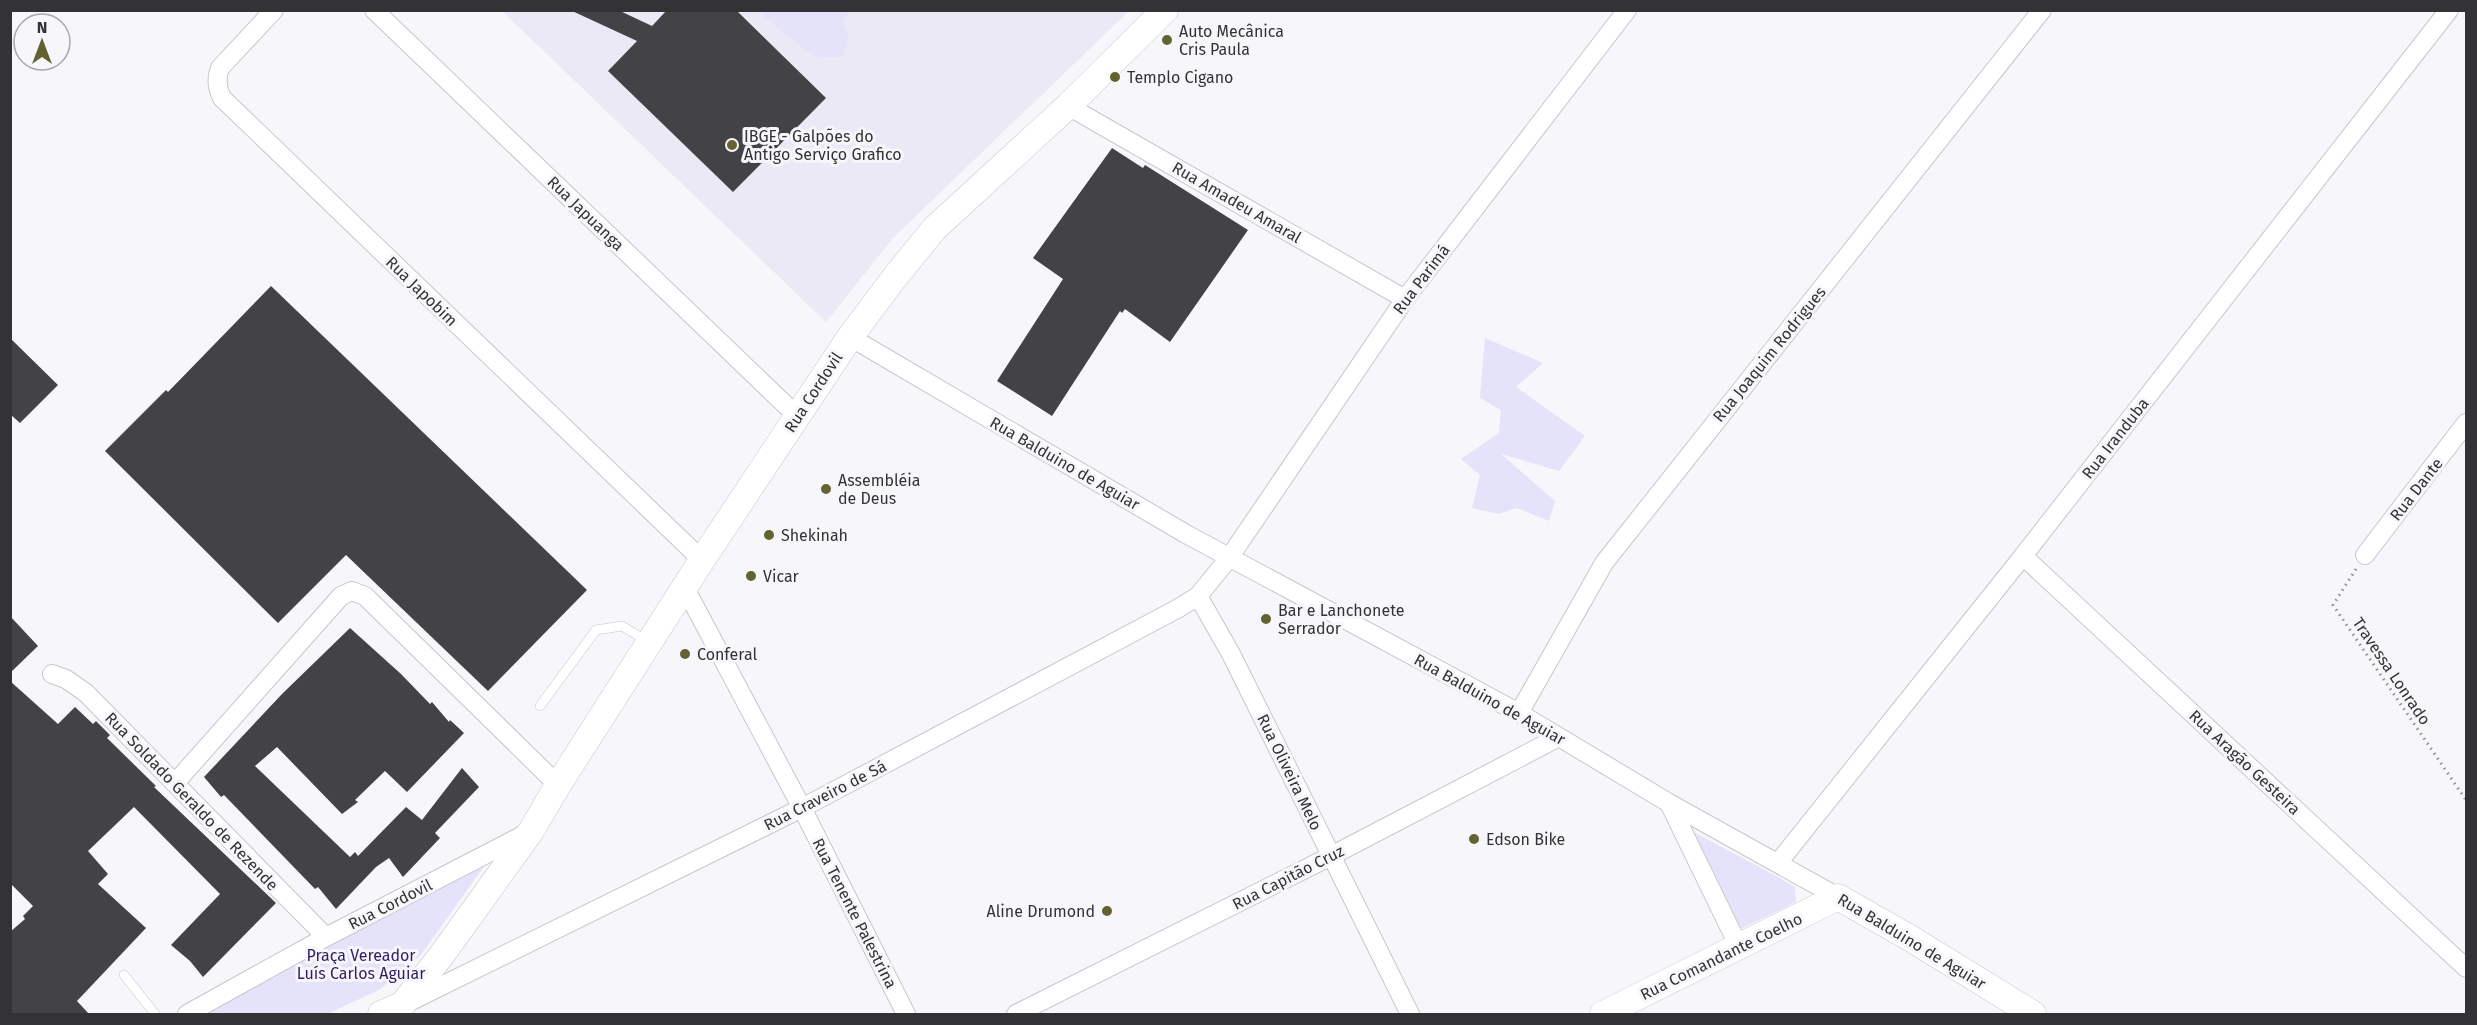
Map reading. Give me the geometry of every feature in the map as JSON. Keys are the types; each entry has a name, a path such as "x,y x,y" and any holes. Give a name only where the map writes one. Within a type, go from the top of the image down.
{"main road":[{"name":"Rua Cordovil","path":"392,1010 441,956 531,831 702,560 850,337 895,277 934,230 1068,106 1165,10"},
{"name":"Rua Comandante Coelho","path":"1603,1014 1838,897"},
{"name":"Rua Balduino de Aguiar","path":"1838,897 1910,938 2033,1014"}],"street":[{"name":"Rua Japobim","path":"274,10 220,68 217,76 222,98 702,560"},
{"name":"Rua Japuanga","path":"374,10 797,416"},
{"name":"Rua Parimá","path":"1229,558 1405,299 1627,10"},
{"name":"Rua Joaquim Rodrigues","path":"1519,713 1604,563 2042,10"},
{"name":"Rua Iranduba","path":"1778,862 2024,556 2449,10"},
{"name":"Rua Amadeu Amaral","path":"1068,106 1405,299"},
{"name":"Rua Balduino de Aguiar","path":"850,337 1229,558 1519,713 1669,803 1838,897"},
{"name":"Rua Dante","path":"2365,555 2466,423"},
{"name":"Rua Aragão Gesteira","path":"2024,556 2466,968"},
{"name":"Rua Craveiro de Sá","path":"392,1010 802,808 1167,615 1198,596 1229,558"},
{"name":"Rua Tenente Palestrina","path":"685,588 802,808 906,1014"},
{"path":"175,783 341,596 352,591 365,596 558,785"},
{"name":"Rua Oliveira Melo","path":"1198,596 1231,654 1410,1014"},
{"name":"Rua Soldado Geraldo de Rezende","path":"52,674 66,679 86,693 326,937"},
{"name":"Rua Capitão Cruz","path":"1016,1014 1331,856 1559,737"},
{"path":"1669,803 1739,947"},
{"name":"Rua Cordovil","path":"188,1014 326,937 531,831"}],"lane":[{"path":"540,706 596,630 622,626 650,642"},
{"path":"124,975 155,1014"}],"path":[{"name":"Travessa Lonrado","path":"2365,555 2333,605 2466,800"}],"shaded area":[{"path":"502,11 1129,11 893,238 826,322"}],"green space":[{"path":"759,11 851,11 843,23 849,38 843,57 817,58 782,32"},
{"path":"1485,338 1543,363 1516,387 1585,436 1559,471 1501,454 1555,501 1549,521 1517,508 1499,514 1472,508 1480,475 1461,459 1499,433 1501,410 1480,398"},
{"path":"1688,829 1795,887 1796,902 1740,929"},
{"name":"Praça Vereador Luís Carlos Aguiar","path":"485,865 420,956 379,990 327,1014 205,1014 335,942"}],"building":[{"name":"IBGE - Galpões do Antigo Serviço Grafico","path":"570,10 618,10 652,26 667,10 736,10 826,98 733,192 608,71 637,41"},
{"path":"1112,148 1143,168 1145,165 1248,230 1170,342 1125,309 1122,313 1120,311 1052,416 997,381 1063,279 1033,258"},
{"path":"271,286 587,590 488,691 346,555 278,623 105,451 166,390 168,392"},
{"path":"10,338 58,385 20,423 10,414"},
{"path":"10,616 38,646 10,673"},
{"path":"350,628 430,704 432,702 449,722 450,720 464,733 407,792 385,771 355,800 358,802 342,814 277,747 255,766 350,857 355,852 358,856 406,807 422,820 462,768 479,787 435,833 440,838 403,877 389,858 376,867 336,909 318,887 315,889 224,795 221,797 204,777 282,694"},
{"path":"10,681 58,724 75,707 93,724 96,721 110,735 107,738 156,786 154,787 276,903 203,977 190,961 171,945 220,894 134,807 88,851 108,874 98,884 146,928 77,1001 89,1014 10,1014 10,932 25,919 23,916 33,906 10,883"}],"place":[{"name":"Auto Mecânica Cris Paula","path":"1167,40"},
{"name":"Templo Cigano","path":"1115,77"},
{"name":"IBGE - Galpões do Antigo Serviço Grafico","path":"732,145"},
{"name":"Assembléia de Deus","path":"826,489"},
{"name":"Shekinah","path":"769,535"},
{"name":"Vicar","path":"751,576"},
{"name":"Bar e Lanchonete Serrador","path":"1266,619"},
{"name":"Conferal","path":"685,654"},
{"name":"Edson Bike","path":"1474,839"},
{"name":"Aline Drumond","path":"1107,911"}]}
